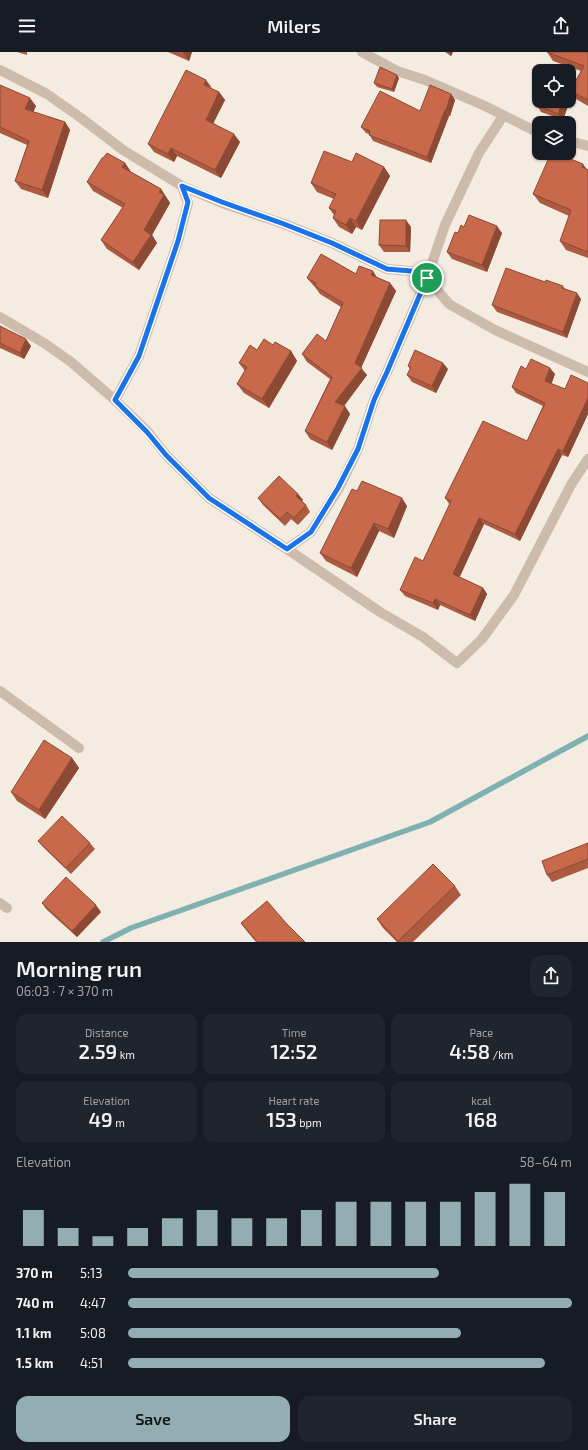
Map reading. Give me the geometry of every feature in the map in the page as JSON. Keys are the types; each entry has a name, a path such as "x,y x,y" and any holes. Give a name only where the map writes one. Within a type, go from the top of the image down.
{"street":[{"path":"362,52 397,71 425,80 485,106 532,130"},
{"path":"0,70 47,94 123,150 182,186 332,243 387,269 411,271 427,278 449,304 495,330 588,372"},
{"path":"287,549 311,532 338,488 358,449 374,400 427,278 445,225 475,160 503,116"},
{"path":"576,143 588,146"},
{"path":"115,400 139,356 178,241 188,202 182,186"},
{"path":"0,317 44,343 71,362 115,400 147,432 166,455 209,498 380,612 423,637 457,664 482,639 514,595 572,483 588,458"},
{"path":"0,691 79,748"}],"building":[{"path":"547,52 588,52 588,100 576,94 576,80 584,66"},
{"path":"380,67 397,75 392,89 374,83"},
{"path":"186,70 206,80 204,85 219,92 206,120 234,134 215,170 171,148 168,154 148,144"},
{"path":"0,85 30,98 25,109 65,122 42,190 15,181 29,141 0,127"},
{"path":"430,85 451,94 427,157 369,135 370,131 361,127 380,91 420,111"},
{"path":"544,108 560,108 558,114"},
{"path":"324,151 352,162 356,153 384,167 356,221 350,218 346,225 333,218 336,211 329,208 336,194 311,183"},
{"path":"107,153 125,163 122,167 161,189 159,192 164,195 144,230 151,235 133,262 101,240 125,204 87,182 102,158"},
{"path":"548,160 573,160 583,164 582,167 588,170 588,252 560,241 571,210 533,194"},
{"path":"469,215 497,226 482,265 447,252 455,232 458,233 461,225 464,227"},
{"path":"380,220 406,220 406,246 379,245"},
{"path":"321,254 356,274 359,266 373,271 371,275 390,283 355,363 362,368 335,402 345,406 327,442 305,431 332,377 302,354 317,334 326,341 343,303 315,286 316,283 307,278"},
{"path":"506,268 545,282 546,280 577,293 563,332 492,305"},
{"path":"0,326 26,339 20,353 0,343"},
{"path":"264,339 273,345 275,342 291,351 262,399 237,384 247,367 239,363 250,345 257,350"},
{"path":"415,350 443,363 432,386 407,375 411,367 408,366"},
{"path":"531,359 550,368 545,381 565,389 571,375 588,383 588,398 563,451 558,449 515,534 479,518 453,574 483,588 470,615 435,599 433,603 400,590 415,557 423,561 451,501 445,498 483,421 527,441 545,403 512,387 521,366 526,369"},
{"path":"279,476 298,494 296,496 306,505 294,518 287,512 280,519 258,498"},
{"path":"362,481 402,498 388,529 374,523 351,568 320,553 352,489 357,491"},
{"path":"44,740 72,758 39,810 11,792"},
{"path":"62,816 90,843 66,868 38,841"},
{"path":"588,843 588,859 547,875 542,861"},
{"path":"433,864 455,886 398,941 377,919"},
{"path":"66,877 96,905 72,931 42,903"},
{"path":"267,901 305,942 257,942 241,923"}],"waterway":[{"path":"103,942 131,928 430,822 588,736"}],"route":[{"path":"182,186 332,243 387,269 411,271 427,278 374,400 358,449 338,488 311,532 287,549 209,498 166,455 147,432 115,400 139,356 178,241 188,202 182,186"}]}
